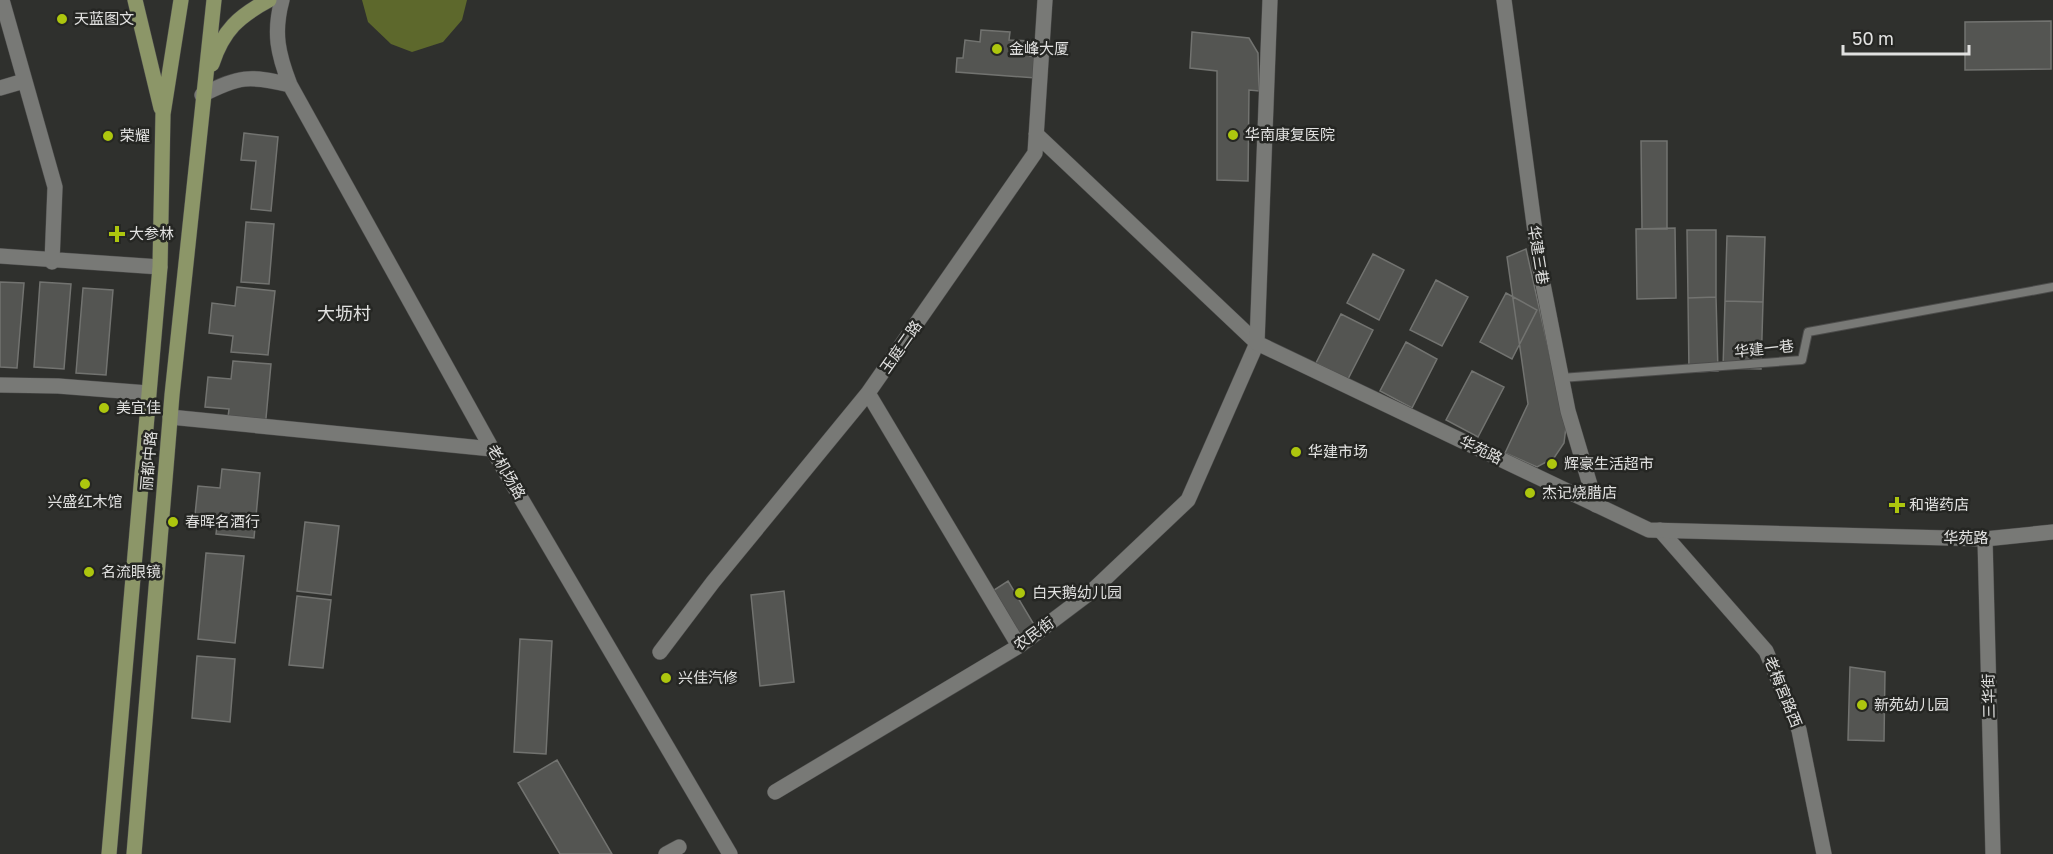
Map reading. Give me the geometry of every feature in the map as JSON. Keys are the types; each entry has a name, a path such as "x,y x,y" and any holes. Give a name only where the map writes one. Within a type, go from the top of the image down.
{"main road":[{"path":"135,0 163,114"},
{"name":"丽都中路","path":"109,854 160,267 163,114 181,0"},
{"name":"丽都中路","path":"134,854 170,417 202,95 214,0"},
{"path":"202,95 217,51 228,29 249,11 269,0"}],"street":[{"path":"2,0 55,187 52,261"},
{"name":"老机场路","path":"282,0 277,19 276,40 290,85 492,449 730,854"},
{"name":"玉庭二路","path":"660,652 713,582 868,393 1035,153 1045,0"},
{"path":"1257,343 1270,0"},
{"name":"华建三巷","path":"1504,0 1540,269 1568,411 1596,505"},
{"path":"202,95 236,79 263,79 290,85"},
{"path":"0,88 24,81"},
{"name":"华苑路","path":"1036,134 1257,343 1649,530 1985,539 2053,532"},
{"path":"0,256 160,267"},
{"name":"农民街","path":"775,792 1019,646 1092,591 1188,500 1257,343"},
{"path":"0,385 58,386 148,393"},
{"path":"868,393 1019,646"},
{"path":"170,417 492,449"},
{"name":"老梅宮路西","path":"1660,530 1766,651 1799,730 1824,854"},
{"name":"三华街","path":"1985,539 1993,854"}],"lane":[{"name":"华建一巷","path":"1561,378 1802,360 1808,332 2053,287"}],"shaded area":[{"path":"362,0 467,0 462,20 443,42 412,52 391,44 368,22"}],"building":[{"path":"2051,21 2051,69 1965,70 1965,22"},
{"name":"金峰大厦","path":"981,30 1010,32 1009,40 1031,41 1030,56 1038,57 1036,78 956,72 957,58 963,58 965,40 980,42"},
{"name":"华南康复医院","path":"1192,32 1249,38 1258,53 1259,91 1249,90 1248,181 1217,180 1217,71 1190,68"},
{"path":"244,133 278,137 271,211 251,209 256,161 241,160"},
{"path":"1641,141 1667,141 1667,229 1642,229"},
{"path":"246,222 274,224 269,284 241,282"},
{"path":"1675,228 1676,298 1637,299 1636,229"},
{"path":"1687,230 1716,230 1716,297 1688,298"},
{"path":"1727,236 1765,237 1763,302 1725,301"},
{"path":"1526,249 1566,427 1564,443 1554,458 1537,467 1505,453 1528,404 1507,257"},
{"path":"1373,254 1404,270 1379,320 1347,303"},
{"path":"1436,280 1468,297 1442,346 1410,330"},
{"path":"0,282 24,283 17,368 0,367"},
{"path":"40,282 71,284 64,369 34,367"},
{"path":"237,287 275,291 268,355 231,352 233,336 209,333 212,303 235,306"},
{"path":"83,288 113,290 106,375 76,373"},
{"path":"1506,293 1537,310 1512,359 1480,342"},
{"path":"1716,297 1718,371 1689,372 1688,298"},
{"path":"1725,301 1763,302 1761,369 1723,368"},
{"path":"1341,314 1373,330 1348,379 1316,363"},
{"path":"1406,342 1437,359 1412,408 1380,391"},
{"path":"233,361 271,364 265,429 227,425 229,409 205,407 208,377 231,379"},
{"path":"1472,371 1504,387 1478,437 1446,420"},
{"path":"222,469 260,473 254,538 216,534 218,518 195,515 198,486 220,488"},
{"path":"305,522 339,526 331,595 297,591"},
{"path":"206,553 244,556 235,643 198,639"},
{"path":"1008,581 1036,628 1019,638 991,592"},
{"path":"784,591 794,682 760,686 751,595"},
{"path":"297,596 331,600 323,668 289,665"},
{"path":"520,639 552,641 546,754 514,752"},
{"path":"197,656 235,659 230,722 192,718"},
{"path":"1850,667 1885,672 1884,741 1848,740"},
{"path":"557,760 612,854 560,854 518,783"}],"place":[{"name":"天蓝图文","path":"62,19"},
{"name":"金峰大厦","path":"997,49"},
{"name":"华南康复医院","path":"1233,135"},
{"name":"荣耀","path":"108,136"},
{"name":"大参林","path":"117,234"},
{"name":"美宜佳","path":"104,408"},
{"name":"华建市场","path":"1296,452"},
{"name":"辉豪生活超市","path":"1552,464"},
{"name":"兴盛红木馆","path":"85,484"},
{"name":"杰记烧腊店","path":"1530,493"},
{"name":"和谐药店","path":"1897,505"},
{"name":"春晖名酒行","path":"173,522"},
{"name":"名流眼镜","path":"89,572"},
{"name":"白天鹅幼儿园","path":"1020,593"},
{"name":"兴佳汽修","path":"666,678"},
{"name":"新苑幼儿园","path":"1862,705"}],"district":[{"name":"大坜村","path":"344,314"}]}
